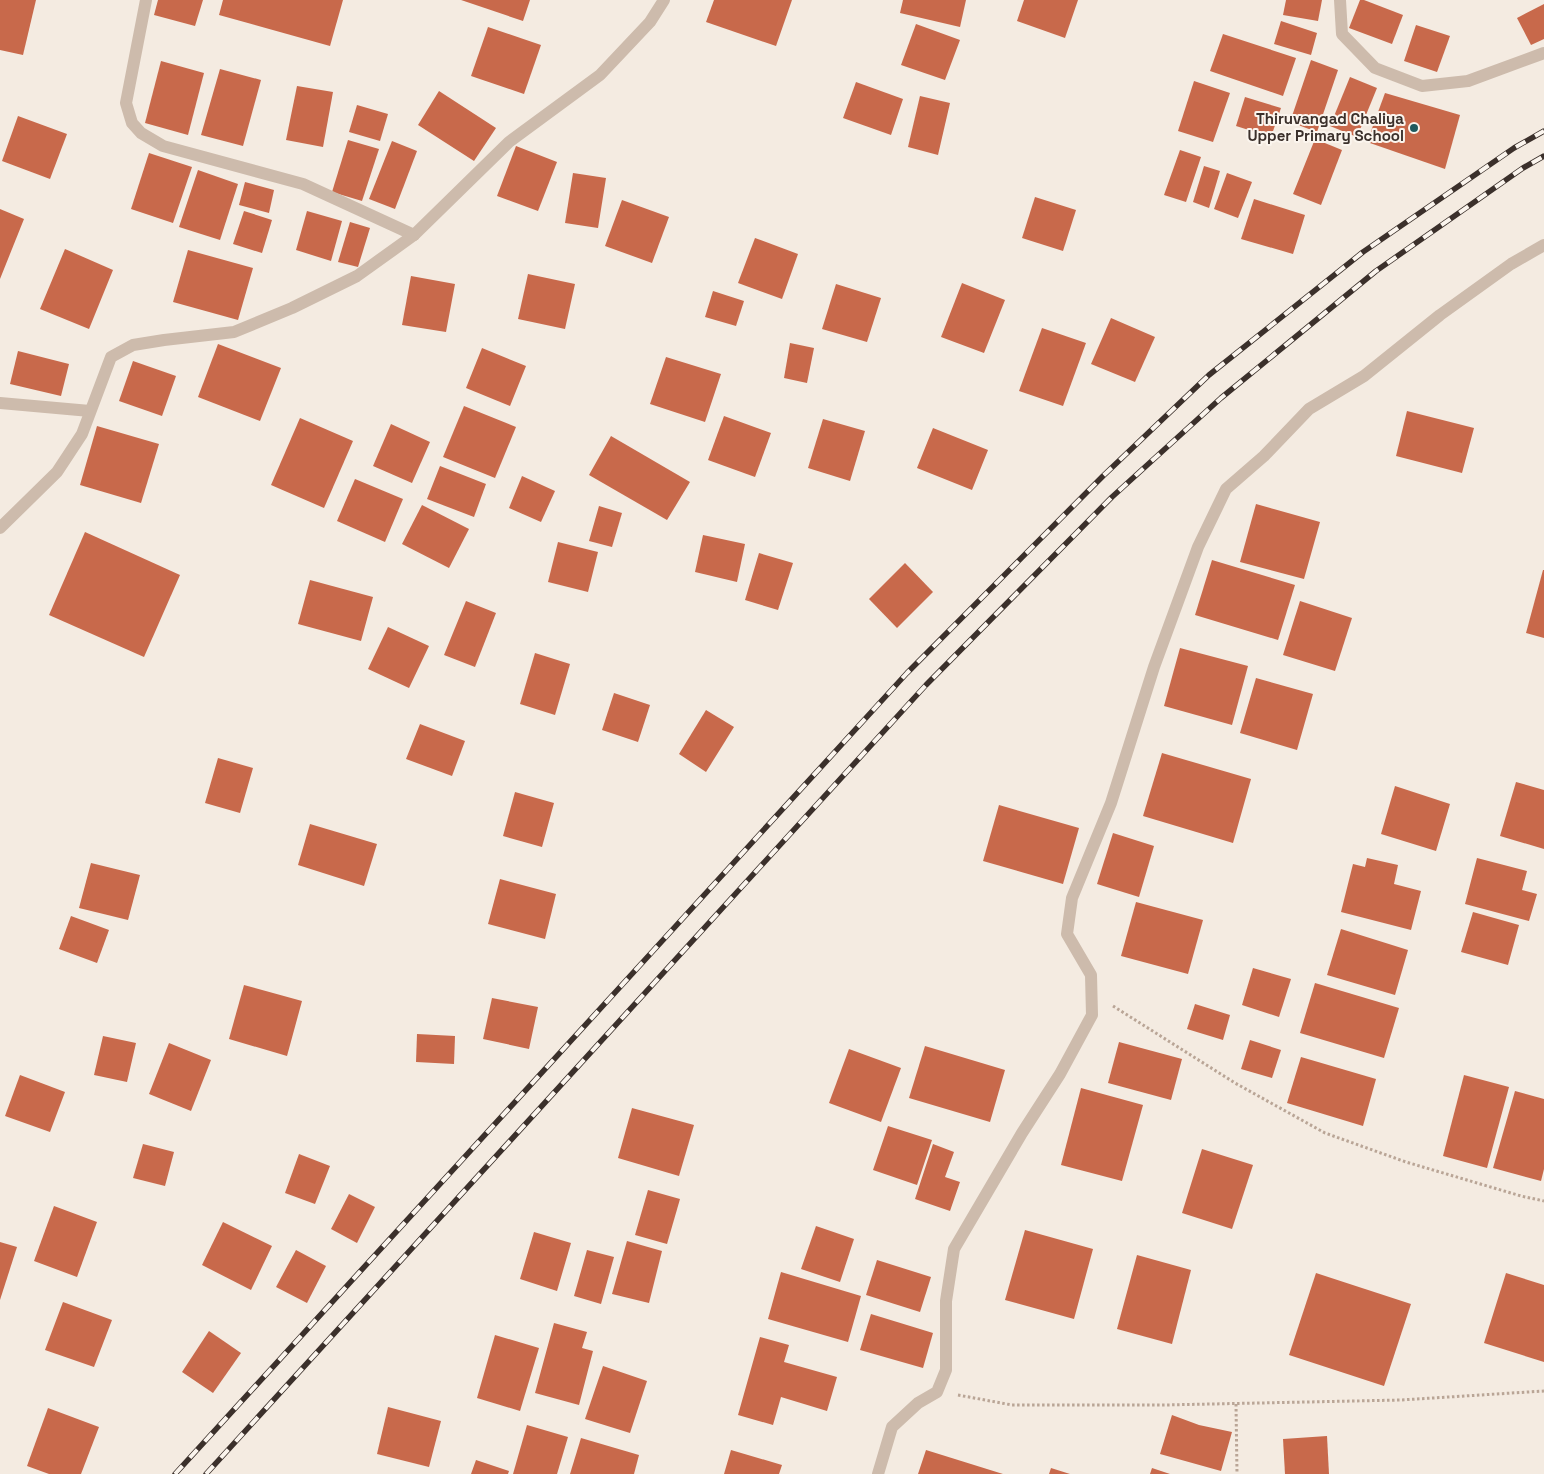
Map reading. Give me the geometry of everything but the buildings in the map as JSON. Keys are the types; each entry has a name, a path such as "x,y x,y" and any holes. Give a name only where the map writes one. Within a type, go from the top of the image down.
{"street":[{"path":"146,0 126,102 132,123 141,133 163,146 303,184 414,235"},
{"path":"0,528 57,472 82,434 110,357 134,345 234,332 292,308 357,276 414,235 509,142 600,75 650,22 664,0"},
{"path":"1340,0 1342,34 1375,68 1422,86 1468,81 1544,53"},
{"path":"878,1474 892,1427 918,1403 937,1392 946,1370 946,1301 954,1249 1022,1133 1060,1074 1092,1015 1091,975 1067,934 1072,898 1111,803 1154,667 1198,547 1226,489 1264,456 1309,408 1364,376 1440,315 1511,264 1544,246"},
{"path":"0,402 90,411"}],"path":[{"path":"1092,992 1235,1084 1325,1134 1406,1162 1544,1201"},
{"path":"937,1392 1012,1405 1236,1404 1401,1400 1544,1391"},
{"path":"1236,1404 1237,1474"}],"railway":[{"path":"175,1474 907,673 1103,476 1209,375 1363,252 1514,148 1544,131"},
{"path":"206,1474 926,685 1112,497 1221,398 1376,271 1523,168 1544,156"}],"place":[{"name":"Thiruvangad Chaliya Upper Primary School","path":"1414,128"}]}
